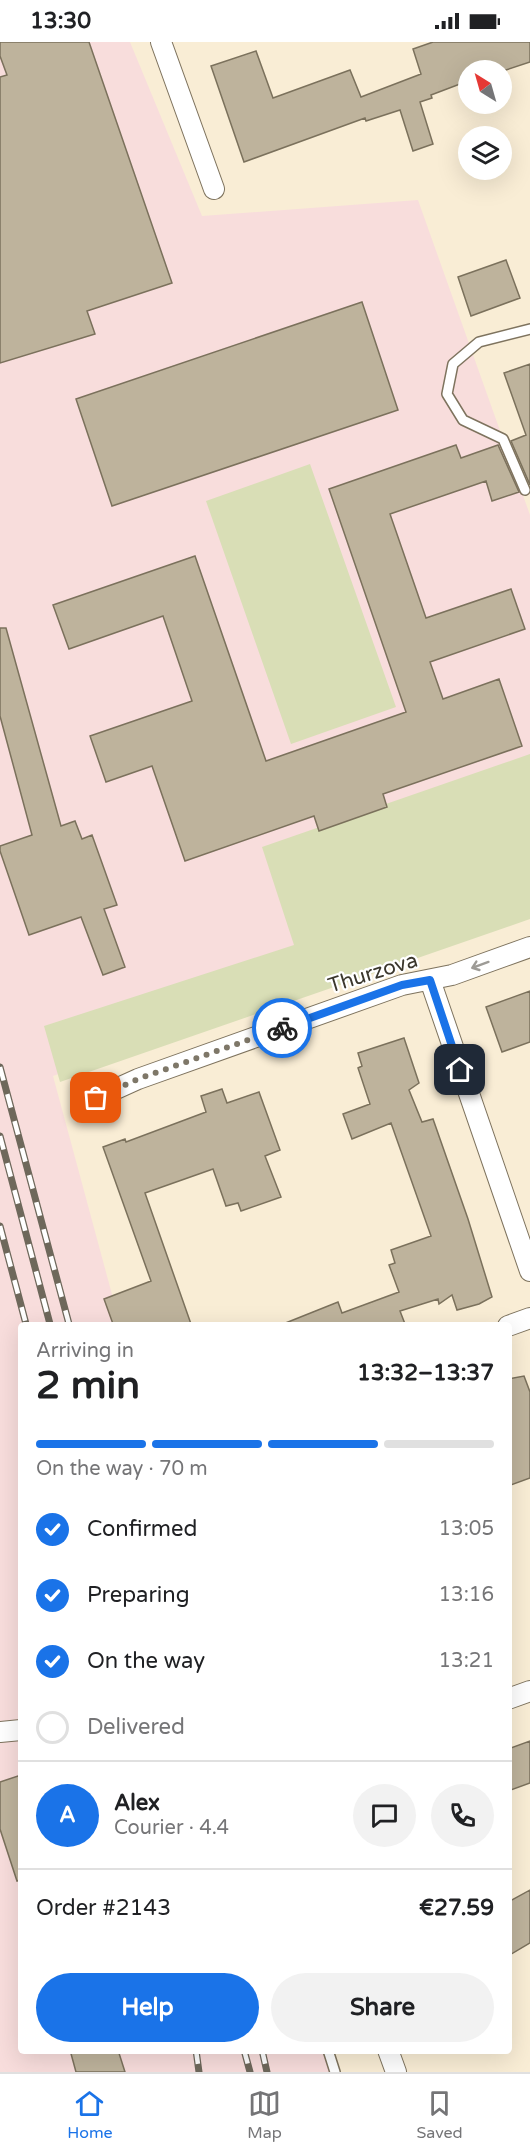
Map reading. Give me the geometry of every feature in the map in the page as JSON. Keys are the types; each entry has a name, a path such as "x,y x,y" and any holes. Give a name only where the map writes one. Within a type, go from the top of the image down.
{"street":[{"path":"161,42 214,189"},
{"name":"Thurzova","path":"96,1098 138,1079 402,985 452,975 530,947"},
{"path":"430,980 530,1271"},
{"path":"512,1325 530,1318"},
{"path":"512,1698 530,1691"},
{"path":"0,1732 18,1730"},
{"path":"389,2054 396,2072"}],"lane":[{"path":"525,490 503,439 463,420 447,394 453,364 479,342 530,329"},
{"path":"329,2054 335,2072"}],"shaded area":[{"path":"0,42 130,42 202,216 418,200 530,515 530,912 53,1076 119,1322 18,1322 18,2054 334,2054 340,2072 0,2072"}],"green space":[{"path":"310,464 396,707 291,744 206,501"},
{"path":"530,754 530,919 60,1082 44,1026 294,945 262,847"}],"building":[{"path":"0,42 89,42 172,283 87,311 95,334 0,363 0,77 7,75 0,56"},
{"path":"433,42 530,42 530,62 512,68 512,60 458,60 458,85 431,95 432,98 420,102 433,144 413,151 400,110 366,121 365,118 244,162 211,66 256,51 273,98 350,70 361,97 421,74 413,49"},
{"path":"506,260 520,298 471,316 458,277"},
{"path":"362,302 398,410 112,506 76,399"},
{"path":"530,364 530,485 511,441 526,435 504,373"},
{"path":"456,445 461,458 498,445 519,492 492,501 486,481 390,514 426,618 511,589 525,629 430,662 443,699 499,679 522,746 383,794 387,807 319,831 314,816 185,861 152,766 106,782 90,736 192,701 163,616 69,649 53,605 195,556 266,761 406,712 329,489"},
{"path":"0,628 6,628 61,826 75,821 82,839 92,835 117,905 104,909 125,967 103,975 81,917 29,935 0,851 0,846 32,835 0,716"},
{"path":"530,991 530,1042 502,1052 486,1007"},
{"path":"404,1038 419,1083 409,1090 422,1122 433,1119 492,1297 479,1304 457,1310 452,1295 439,1304 438,1299 400,1311 404,1322 288,1322 338,1302 342,1313 399,1292 389,1265 395,1263 391,1250 431,1236 391,1123 352,1139 343,1114 370,1104 358,1068 362,1066 358,1053"},
{"path":"222,1089 227,1103 259,1092 280,1150 265,1156 281,1197 241,1211 238,1203 226,1206 213,1169 145,1193 190,1322 112,1322 104,1299 151,1281 103,1147 125,1139 126,1142 206,1112 201,1096"},
{"path":"524,1376 530,1392 530,1478 512,1485 512,1378"},
{"path":"530,1741 530,1783 512,1790 512,1748"},
{"path":"18,1776 17,1881 0,1829 0,1782"},
{"path":"530,1890 530,1943 512,1954 512,1900"},
{"path":"71,2054 119,2054 125,2072 76,2072"}],"railway":[{"path":"0,1067 68,1322"},
{"path":"0,1136 49,1322"},
{"path":"0,1226 25,1322"},
{"path":"197,2054 199,2072"},
{"path":"245,2054 250,2072"},
{"path":"263,2054 267,2072"}],"way so far":[{"path":"96,1098 138,1079 282,1028"}],"route":[{"path":"282,1028 402,985 430,980 460,1070"}]}
